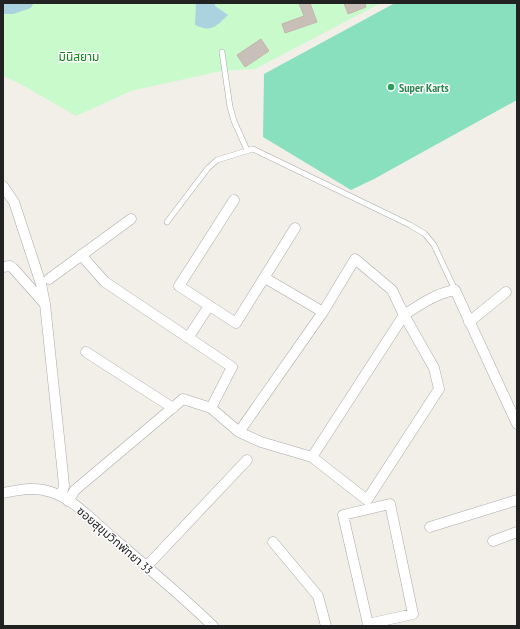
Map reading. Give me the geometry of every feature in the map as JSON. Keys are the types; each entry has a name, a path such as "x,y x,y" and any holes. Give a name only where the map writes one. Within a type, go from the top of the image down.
{"street":[{"path":"3,186 14,202 33,256 45,304 63,475 64,499"},
{"path":"234,200 179,286 236,323 295,228"},
{"path":"49,279 131,219"},
{"path":"81,255 105,282 232,367 211,408"},
{"path":"64,499 183,399 211,408 239,432 261,442 312,457 367,500 439,389 434,368 404,315 392,290 355,259 323,312 239,432"},
{"path":"3,267 10,266 13,268 45,304"},
{"path":"265,278 323,312"},
{"path":"312,457 404,315 414,308 446,292 454,290 517,424"},
{"path":"469,322 506,292"},
{"path":"188,338 210,306"},
{"path":"86,352 173,408"},
{"path":"146,567 246,460"},
{"name":"ซอยสุขุมวิทพัทยา 33","path":"3,493 28,489 40,489 52,492 64,499 146,567 213,626"},
{"path":"430,527 517,500"},
{"path":"390,504 413,614 384,623 368,624 343,515 390,504"},
{"path":"493,541 517,532"},
{"path":"273,542 318,596 326,626"}],"lane":[{"path":"222,52 230,107 234,121 247,150"},
{"path":"167,222 208,168 217,160 253,149 410,225 424,234 434,245 454,290"}],"green space":[{"name":"มินิสยาม","path":"3,3 381,3 255,69 221,71 131,91 76,116 17,82 3,76"},
{"name":"Super Karts","path":"395,3 517,3 517,100 374,179 351,190 263,137 264,74"}],"water":[{"path":"196,3 215,3 215,6 228,15 217,25 210,28 195,25"}],"building":[{"path":"299,3 310,3 317,22 285,33 282,24 304,16"},
{"path":"344,3 365,3 366,7 348,14"},
{"path":"261,39 269,51 245,67 237,55"}],"waterway":[{"path":"5,8 12,8 27,3"}],"place":[{"name":"Super Karts","path":"391,87"}]}
